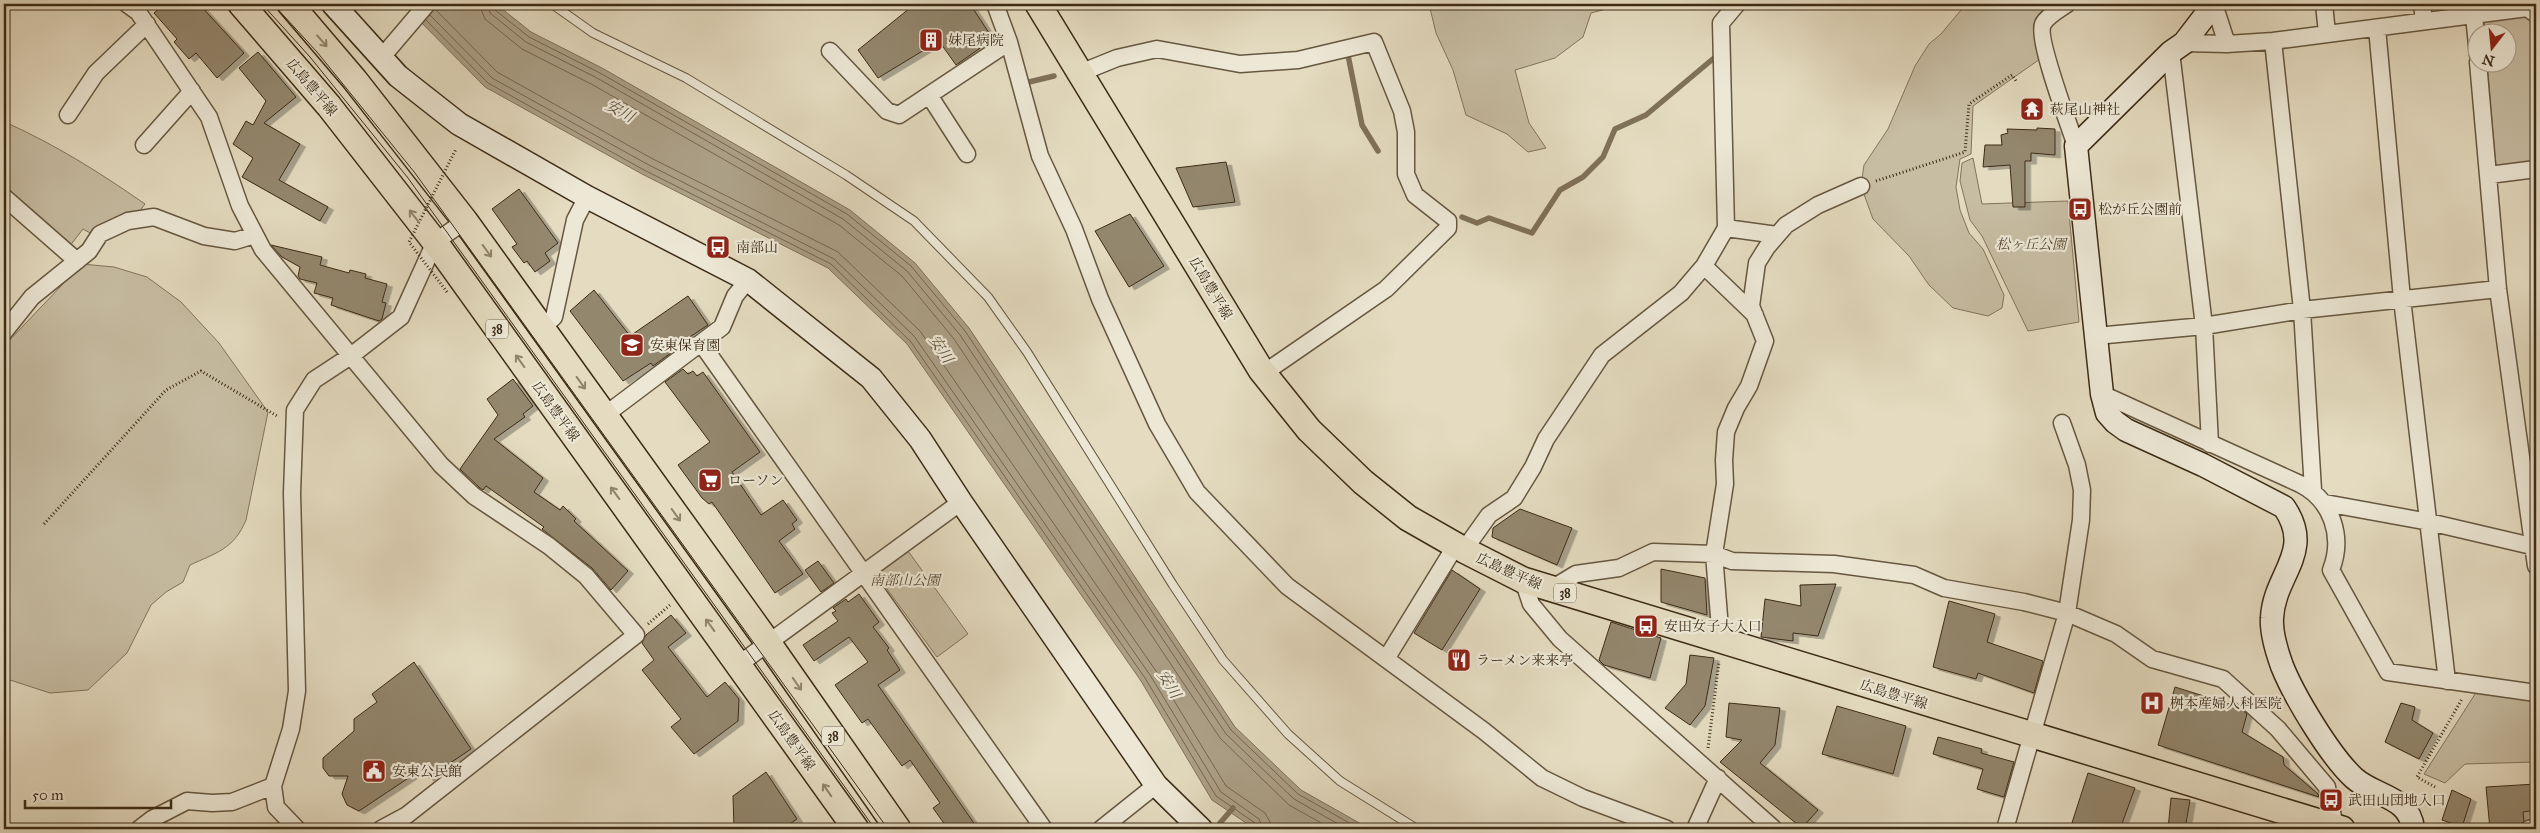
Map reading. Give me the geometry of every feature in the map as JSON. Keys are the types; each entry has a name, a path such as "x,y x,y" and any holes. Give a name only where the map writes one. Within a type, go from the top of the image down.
{"main road":[{"name":"広島豊平線","path":"241,4 329,106 435,242 856,829"},
{"name":"38","path":"290,4 354,79 465,221 769,644 898,829"},
{"name":"広島豊平線","path":"1038,4 1264,373 1309,430 1363,482 1408,518 1460,548 1522,580 2338,828"}],"street":[{"path":"127,4 138,12 147,24 209,117 240,206 263,250 352,355 441,465 474,496 549,546 586,576 636,635 407,815 381,829"},
{"path":"333,4 387,51 398,76 459,124 587,197 748,280 871,378 920,439 961,502 1156,785 1201,829"},
{"path":"387,51 426,4"},
{"path":"995,4 1009,42 1040,156 1074,229 1100,299 1157,424 1197,492 1287,586 1484,731 1542,778 1583,798 1667,829"},
{"path":"1386,659 1460,548 1489,515 1514,498 1533,467 1546,439 1602,355 1682,293 1704,266 1726,228 1721,23 1736,4"},
{"path":"2067,4 2044,23 2042,30 2048,60 2076,146 2102,394 2108,413 2115,422 2126,430 2196,461 2284,507 2292,519 2296,548 2276,599 2272,618 2282,666 2313,722 2352,776 2365,787 2391,798 2409,811 2413,829"},
{"path":"2076,146 2178,48 2214,4"},
{"path":"2214,4 2227,44"},
{"path":"2324,4 2327,33"},
{"path":"2422,4 2424,21"},
{"path":"2178,48 2273,41 2530,9"},
{"path":"2474,16 2475,22"},
{"path":"68,115 96,73 147,24"},
{"path":"2377,28 2402,299 2447,680"},
{"path":"2273,41 2302,310 2313,490"},
{"path":"830,51 887,111 899,115 1009,42"},
{"path":"1080,73 1117,58 1157,49 1240,64 1298,60 1374,42 1402,111 1406,132 1406,174 1415,195 1448,221 1448,228 1386,289 1264,373"},
{"path":"2178,48 2204,326 2210,444"},
{"path":"2479,72 2498,289 2535,547 2536,566"},
{"path":"144,145 192,91"},
{"path":"929,96 967,154"},
{"path":"2489,174 2536,169"},
{"path":"1721,641 1714,554 1725,484 1726,432 1749,386 1765,341 1751,306 1757,263 1786,225 1818,205 1861,186"},
{"path":"4,197 76,261"},
{"path":"542,328 554,316 575,220 587,197"},
{"path":"4,332 32,297 89,251 100,234 128,221 154,217 204,236 235,241 255,235"},
{"path":"297,829 276,807 273,786 291,729 297,691 292,493 295,410 314,380 352,355 401,317 435,242 465,221"},
{"path":"1726,228 1777,235"},
{"path":"1704,266 1755,315"},
{"path":"605,415 722,327 735,296 748,280"},
{"path":"2096,336 2204,326 2302,310 2498,289"},
{"path":"701,343 1044,829"},
{"path":"2102,394 2313,490 2325,503 2332,519 2336,543 2335,560 2331,570 2388,672 2536,693"},
{"path":"2005,829 2067,613 2083,504 2077,465 2062,423"},
{"path":"738,665 961,502"},
{"path":"2325,503 2429,522 2535,547"},
{"path":"1551,588 1576,574 1619,568 1653,552 1714,554 1732,561 1834,564 1914,575 1944,588 2024,602 2067,613 2116,634 2152,659 2223,678 2278,729 2327,787 2338,828"},
{"path":"1522,580 1532,604 1560,639 1774,829"},
{"path":"1695,829 1712,773"},
{"path":"1101,829 1156,785"},
{"path":"139,829 152,819 187,801 232,802 273,786"},
{"path":"2529,829 2536,828"}],"lane":[{"path":"552,4 592,33 686,78 846,176 914,221 988,297 1027,352 1173,586 1223,660 1288,734 1340,781 1416,829"}],"path":[{"path":"1861,186 1965,152 1969,104 2012,75 2016,81"},
{"path":"447,292 409,242 456,149"},
{"path":"44,524 166,390 201,371 293,426"},
{"path":"636,635 686,592"},
{"path":"1712,773 1721,641"},
{"path":"2435,787 2417,777 2472,684"}],"green space":[{"path":"1429,4 1625,4 1591,13 1583,37 1555,58 1515,70 1529,123 1546,148 1528,152 1507,134 1466,115 1453,70 1436,33"},
{"path":"1966,4 2062,4 2036,28 2040,59 1973,106 1971,154 1960,159 1956,187 1960,210 1969,233 1983,249 2004,295 2002,308 1988,316 1953,308 1929,285 1909,256 1873,219 1861,186 1864,165 1888,129 1915,66 1929,44 1941,34"},
{"path":"2521,11 2536,22 2536,126 2532,132 2536,144 2536,164 2496,169 2488,72 2518,72 2518,22 2484,22 2484,17"},
{"path":"5,122 77,160 145,204 139,212 92,234 83,229 69,247 4,191"},
{"name":"松ヶ丘公園","path":"1973,158 1982,204 2068,201 2079,322 2028,331 1982,236 1970,220 1960,181 1962,163"},
{"path":"82,264 114,267 147,277 181,302 219,343 268,412 246,520 236,538 223,549 190,565 183,582 166,592 151,605 127,653 88,690 50,693 4,678 4,346"},
{"name":"南部山公園","path":"908,551 968,634 937,657 876,574"},
{"path":"2477,691 2536,695 2536,762 2465,764 2445,783 2424,774"}],"water":[{"name":"安川","path":"403,4 496,4 531,32 602,68 850,210 915,263 969,328 1235,727 1301,790 1370,829 1255,829 1212,800 1141,681 907,344 828,268 642,174 485,87"}],"building":[{"path":"164,4 199,4 244,53 217,78 196,53 189,59 174,42 177,39 154,13"},
{"name":"妹尾病院","path":"915,4 970,4 993,39 956,65 939,41 878,78 858,50"},
{"path":"258,52 296,97 264,123 300,144 279,180 328,207 320,221 242,177 253,158 233,144 246,121 253,125 266,101 239,68"},
{"path":"2037,128 2055,129 2055,155 2031,153 2031,161 2025,161 2025,207 2013,207 2010,165 1983,167 1985,145 2002,145 2001,135 2008,133 2007,129 2037,130"},
{"path":"1226,162 1235,202 1193,207 1176,168"},
{"path":"519,189 558,243 545,253 550,261 535,272 527,261 524,263 512,247 517,244 492,209"},
{"path":"1130,214 1164,266 1129,287 1095,231"},
{"path":"271,245 322,257 320,265 349,273 350,270 366,274 365,278 387,284 382,302 386,303 382,319 379,321 331,305 333,298 314,293 317,283 300,279 298,276 300,267 282,257"},
{"path":"594,290 630,336 688,296 708,325 670,350 671,353 653,366 651,363 623,381 570,311"},
{"path":"683,369 688,374 693,371 697,376 703,372 760,452 732,472 761,515 783,500 797,520 792,524 795,529 779,541 803,574 775,593 712,502 709,504 702,498 678,465 710,442 665,382"},
{"path":"513,379 533,406 523,414 525,417 494,439 543,478 534,492 560,510 563,506 576,519 574,521 628,571 611,590 592,568 542,529 544,527 486,486 483,490 480,488 460,469 498,415 487,399"},
{"path":"1520,509 1572,528 1557,565 1492,537 1493,528"},
{"path":"818,561 834,583 821,592 805,570"},
{"path":"1661,569 1705,578 1707,615 1661,602"},
{"path":"1452,570 1480,589 1442,650 1414,633"},
{"path":"1836,584 1818,636 1793,633 1793,641 1761,637 1765,599 1801,606 1800,585"},
{"path":"859,594 879,622 873,627 889,648 887,650 900,670 878,685 978,829 948,829 933,808 940,803 910,760 902,766 868,719 862,723 835,685 868,662 849,637 814,661 803,645 838,621 832,613 836,611 833,608 846,599 848,602"},
{"path":"1949,601 1995,614 1987,642 2043,661 2034,693 1978,673 1976,679 1933,667"},
{"path":"671,615 686,633 668,647 707,697 725,682 739,699 738,721 694,754 671,727 681,719 642,670 654,660 642,643 646,635"},
{"path":"1611,622 1661,638 1650,678 1604,665 1599,660"},
{"path":"1690,655 1714,658 1705,706 1690,725 1665,708 1686,684"},
{"path":"414,662 471,749 428,778 422,769 359,811 347,805 342,794 348,776 329,776 323,768 323,758 354,731 354,719 377,702 372,694"},
{"path":"2175,687 2239,707 2247,714 2242,732 2283,757 2284,765 2318,794 2319,797 2158,745"},
{"path":"1729,703 1780,708 1775,745 1760,763 1818,810 1802,828 1720,762 1742,740 1726,737"},
{"path":"2401,703 2415,707 2412,720 2433,733 2419,759 2385,742"},
{"path":"1837,706 1906,726 1893,774 1822,754"},
{"path":"1938,737 1982,749 1981,753 2014,762 2004,797 1977,789 1983,769 1933,754"},
{"path":"766,772 797,819 782,829 734,829 733,796"},
{"path":"2088,773 2135,788 2120,829 2070,829"},
{"path":"2536,784 2536,810 2523,812 2524,821 2520,826 2490,829 2486,787"},
{"path":"2452,790 2471,799 2462,827 2442,820"},
{"path":"2171,798 2190,800 2185,829 2168,829"}],"waterway":[{"path":"1342,56 1348,55 1362,125 1378,151"},
{"path":"1462,217 1477,223 1489,218 1532,233 1560,190 1583,177 1603,157 1615,129 1646,115 1714,58"},
{"path":"1029,82 1054,76"},
{"path":"1220,823 1233,808"}],"tram line":[{"path":"262,4 310,57 408,178 875,829"},
{"path":"273,4 317,52 415,173 888,829"}],"place":[{"name":"妹尾病院","path":"931,40"},
{"name":"萩尾山神社","path":"2032,109"},
{"name":"松が丘公園前","path":"2080,209"},
{"name":"南部山","path":"718,247"},
{"name":"安東保育園","path":"632,345"},
{"name":"ローソン","path":"710,480"},
{"name":"安田女子大入口","path":"1646,626"},
{"name":"ラーメン来来亭","path":"1459,660"},
{"name":"桝本産婦人科医院","path":"2152,703"},
{"name":"安東公民館","path":"374,771"},
{"name":"武田山団地入口","path":"2331,800"}]}
